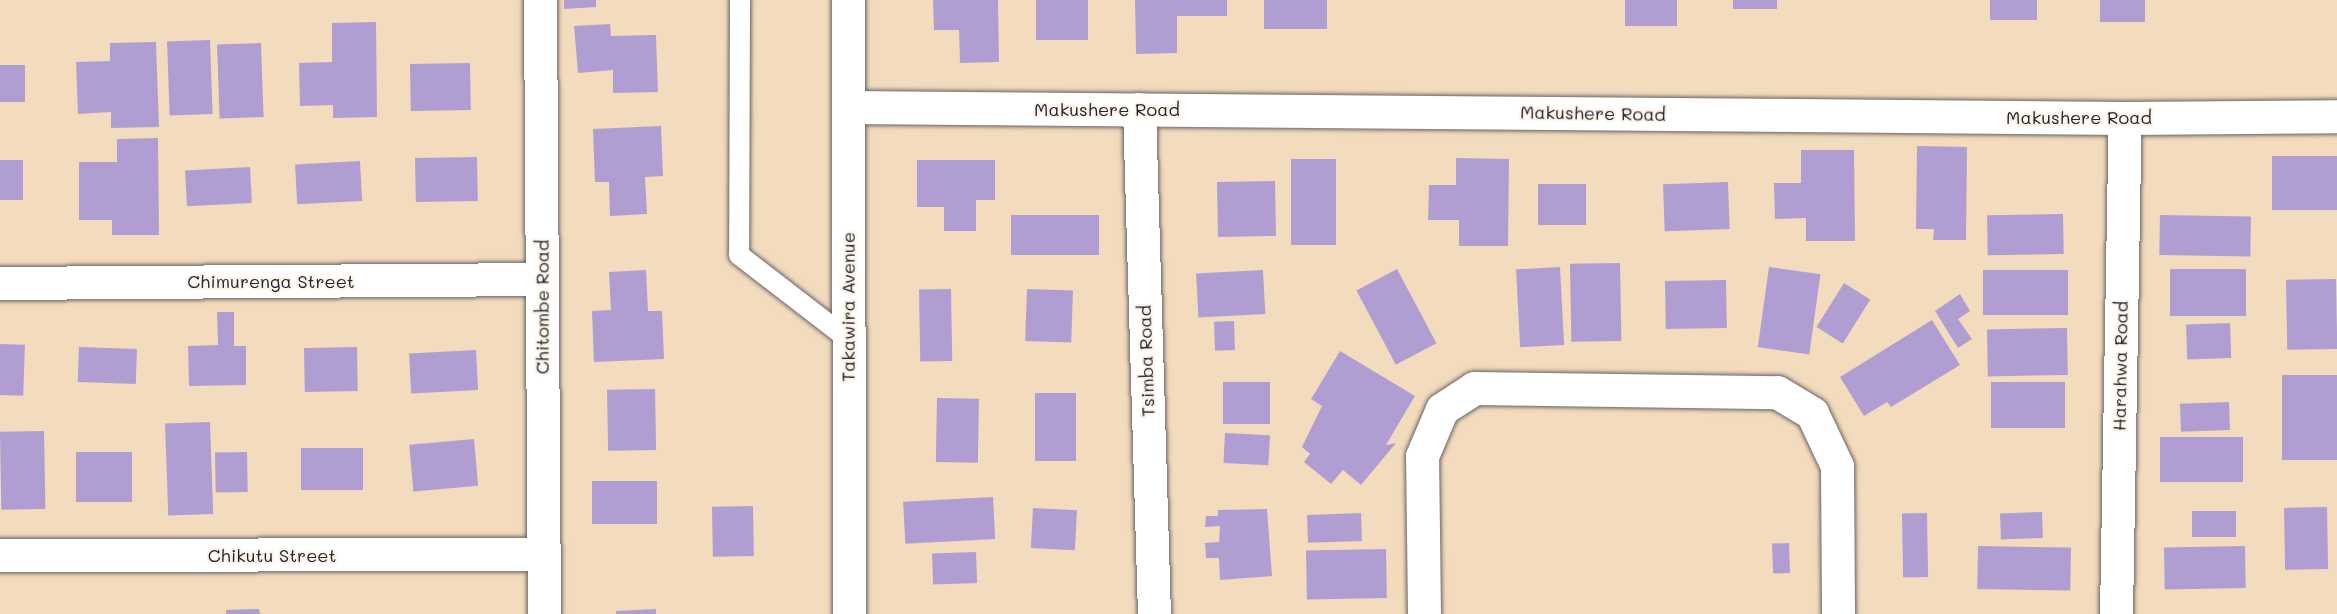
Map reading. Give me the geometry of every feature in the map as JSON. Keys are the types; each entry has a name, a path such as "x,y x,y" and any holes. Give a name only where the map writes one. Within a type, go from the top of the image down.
{"street":[{"name":"Chitombe Road","path":"540,0 544,614"},
{"name":"Takawira Avenue","path":"848,0 849,614"},
{"name":"Makushere Road","path":"848,107 2125,118 2337,116"},
{"name":"Tsimba Road","path":"1139,109 1154,614"},
{"name":"Harahwa Road","path":"2116,614 2125,118"},
{"name":"Chimurenga Street","path":"0,283 542,279"},
{"path":"1424,614 1422,456 1442,409 1474,388 1777,392 1812,413 1837,466 1838,614"},
{"name":"Chikutu Street","path":"0,555 544,554"}],"lane":[{"path":"740,0 739,255 848,339"}],"building":[{"path":"564,0 596,0 596,7 564,9"},
{"path":"933,0 998,0 999,62 960,63 959,30 934,30"},
{"path":"1036,0 1088,0 1088,40 1036,40"},
{"path":"1135,0 1227,0 1227,16 1177,16 1177,53 1136,54"},
{"path":"1264,0 1327,0 1327,29 1264,29"},
{"path":"1625,0 1677,0 1677,26 1625,26"},
{"path":"1733,0 1777,0 1777,9 1733,9"},
{"path":"1990,0 2037,0 2037,20 1990,20"},
{"path":"2100,0 2145,0 2145,22 2100,22"},
{"path":"376,22 377,117 333,118 333,105 300,106 299,63 332,62 332,23"},
{"path":"610,24 611,36 656,35 658,92 613,93 613,70 578,73 574,26"},
{"path":"210,40 213,114 170,115 167,42"},
{"path":"156,42 159,127 111,128 111,112 78,114 76,62 110,61 110,43"},
{"path":"261,43 264,117 220,118 217,45"},
{"path":"470,63 471,110 411,111 410,64"},
{"path":"0,65 25,65 25,102 0,102"},
{"path":"661,126 663,176 645,177 647,214 610,216 609,182 595,182 593,129"},
{"path":"158,138 159,235 112,235 112,220 79,220 79,162 117,162 117,139"},
{"path":"1917,146 1967,147 1966,240 1933,240 1934,229 1916,229"},
{"path":"1801,150 1854,150 1855,241 1806,241 1806,218 1775,219 1774,183 1801,183"},
{"path":"2272,156 2337,156 2337,210 2272,210"},
{"path":"477,157 478,201 416,202 415,158"},
{"path":"1456,158 1509,159 1508,246 1459,246 1459,220 1428,220 1429,185 1456,185"},
{"path":"1291,159 1336,159 1336,245 1291,245"},
{"path":"0,160 23,160 23,200 0,200"},
{"path":"917,160 995,160 995,200 976,200 976,231 944,231 944,207 917,207"},
{"path":"360,161 362,201 297,204 295,164"},
{"path":"250,167 252,203 187,206 185,170"},
{"path":"1275,181 1276,236 1218,237 1217,182"},
{"path":"1728,182 1730,229 1665,231 1663,184"},
{"path":"1538,184 1586,184 1586,225 1538,225"},
{"path":"2063,214 2064,254 1988,255 1987,215"},
{"path":"1011,215 1099,215 1099,255 1011,255"},
{"path":"2160,215 2251,217 2250,257 2159,255"},
{"path":"1620,263 1621,341 1571,342 1570,264"},
{"path":"1560,267 1564,345 1520,347 1516,269"},
{"path":"1769,267 1820,274 1809,354 1758,347"},
{"path":"1397,269 1436,343 1396,365 1356,291"},
{"path":"2170,269 2246,269 2246,316 2170,316"},
{"path":"646,270 648,311 662,311 664,359 594,362 592,311 611,310 609,272"},
{"path":"1263,270 1265,314 1198,317 1196,274"},
{"path":"1983,270 2068,270 2068,315 1983,315"},
{"path":"2336,279 2337,349 2287,350 2286,280"},
{"path":"1726,280 1727,328 1666,329 1665,281"},
{"path":"1844,283 1870,299 1843,344 1816,327"},
{"path":"951,289 952,361 920,362 919,290"},
{"path":"1027,289 1073,291 1071,343 1025,341"},
{"path":"1960,294 1970,311 1958,319 1972,339 1958,348 1935,311"},
{"path":"217,312 234,312 234,346 246,346 246,385 189,386 188,346 218,345"},
{"path":"1932,320 1960,365 1891,407 1887,402 1864,416 1840,377"},
{"path":"1234,321 1235,350 1215,351 1214,322"},
{"path":"2230,323 2231,358 2187,360 2186,325"},
{"path":"2067,328 2068,375 1988,376 1987,329"},
{"path":"0,344 25,345 23,396 0,395"},
{"path":"79,347 137,349 136,384 78,382"},
{"path":"357,347 358,391 305,392 304,348"},
{"path":"476,350 478,390 411,393 409,354"},
{"path":"1340,351 1415,396 1386,445 1396,443 1361,485 1343,470 1331,484 1304,462 1310,454 1302,447 1322,406 1311,399"},
{"path":"2282,375 2337,375 2337,460 2282,460"},
{"path":"1223,382 1270,382 1270,424 1223,424"},
{"path":"1991,382 2065,382 2065,428 1991,428"},
{"path":"655,389 656,450 608,451 607,390"},
{"path":"1035,393 1076,393 1076,461 1035,461"},
{"path":"937,398 979,399 978,463 936,462"},
{"path":"2229,402 2230,430 2181,432 2180,404"},
{"path":"210,422 213,514 168,516 165,424"},
{"path":"44,431 45,509 1,510 0,432"},
{"path":"1225,433 1270,435 1268,465 1223,463"},
{"path":"2160,437 2243,437 2243,482 2160,482"},
{"path":"474,439 478,486 413,491 409,445"},
{"path":"301,448 363,448 363,490 301,490"},
{"path":"76,452 132,452 132,502 76,502"},
{"path":"247,452 248,492 216,493 215,453"},
{"path":"592,481 657,481 657,524 592,524"},
{"path":"993,497 995,539 905,544 903,502"},
{"path":"753,506 754,556 713,557 712,507"},
{"path":"2327,507 2328,569 2285,570 2284,508"},
{"path":"1033,508 1077,510 1075,550 1031,548"},
{"path":"1267,509 1272,576 1220,580 1219,558 1206,558 1205,543 1219,542 1220,526 1205,527 1206,516 1218,516 1218,510"},
{"path":"2192,511 2236,511 2236,537 2192,537"},
{"path":"2042,512 2043,538 2001,539 2000,513"},
{"path":"1361,513 1362,541 1308,543 1307,515"},
{"path":"1902,513 1927,513 1928,577 1903,577"},
{"path":"1789,543 1790,573 1773,574 1772,544"},
{"path":"1978,546 2071,548 2070,591 1977,589"},
{"path":"2245,546 2246,588 2165,589 2164,547"},
{"path":"1386,549 1387,598 1307,599 1306,550"},
{"path":"976,552 977,583 933,585 932,554"},
{"path":"259,609 260,614 226,614 226,610"},
{"path":"656,609 656,614 616,614 616,611"}]}
